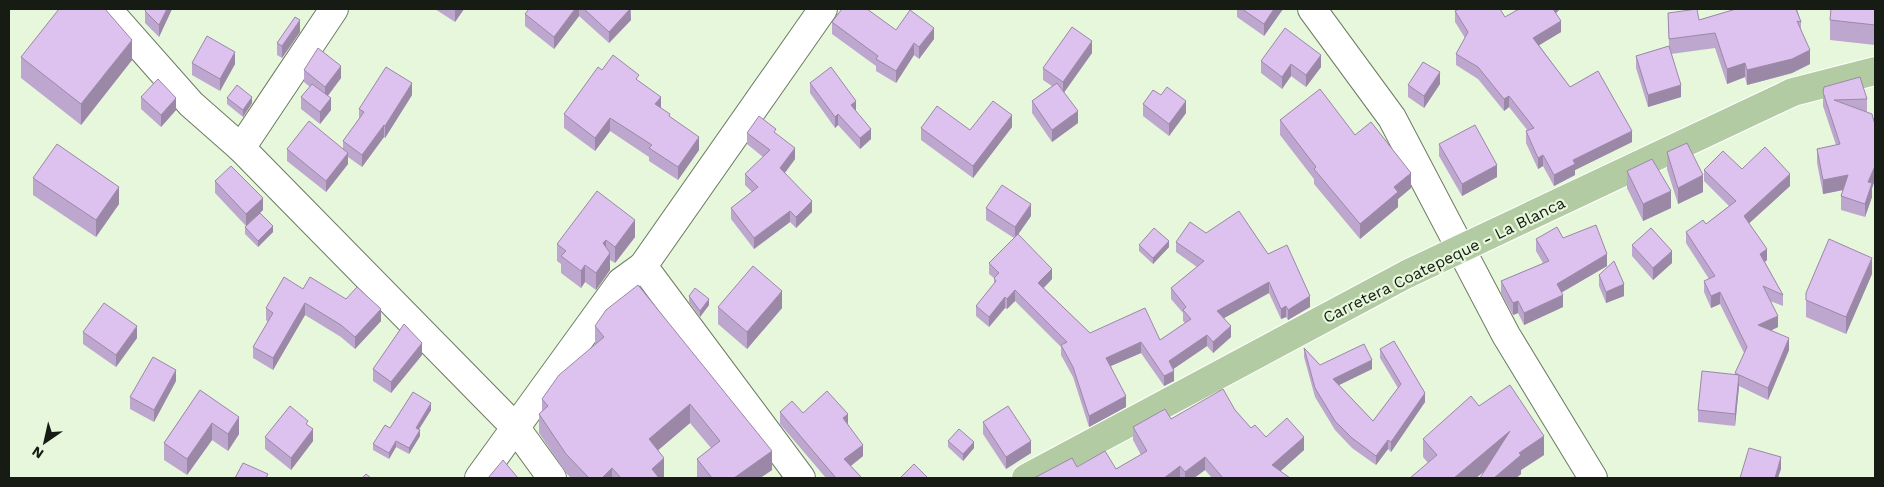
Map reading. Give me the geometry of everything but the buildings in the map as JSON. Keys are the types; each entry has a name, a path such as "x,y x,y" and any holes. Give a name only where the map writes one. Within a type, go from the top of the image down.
{"main road":[{"name":"Carretera Coatepeque - La Blanca","path":"1026,478 1407,274 1793,92 1874,70"}],"street":[{"path":"107,9 191,104 241,148 515,427 552,478"},
{"path":"241,148 334,9"},
{"path":"478,478 621,282 643,266 823,9"},
{"path":"1312,9 1392,118 1506,335 1593,478"},
{"path":"643,266 801,478"}]}
